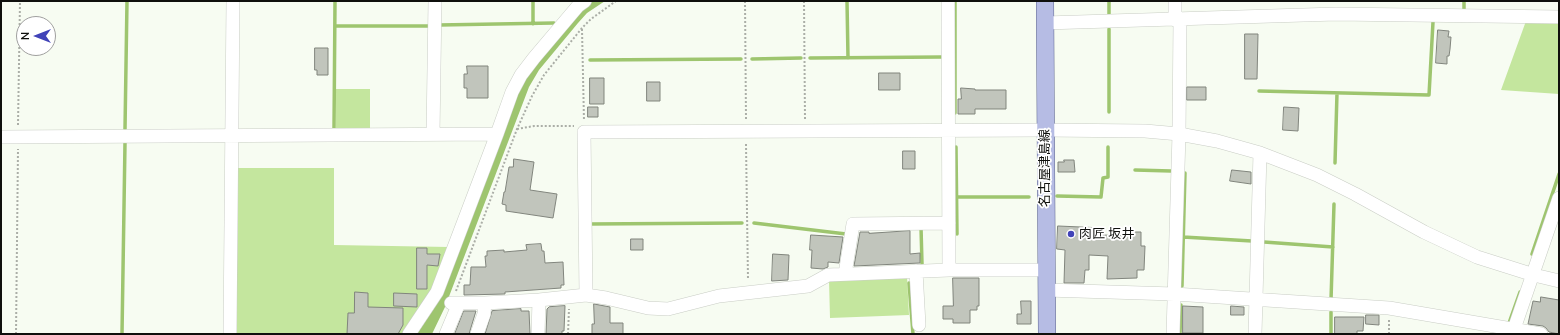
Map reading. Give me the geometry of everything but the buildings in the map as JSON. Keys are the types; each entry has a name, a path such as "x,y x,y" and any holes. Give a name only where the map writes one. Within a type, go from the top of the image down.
{"main road":[{"name":"名古屋津島線","path":"1045,1 1047,334"}],"street":[{"path":"230,334 233,1"},
{"path":"433,134 435,1"},
{"path":"409,334 437,292 512,92 521,75 578,6 584,1"},
{"path":"948,1 949,270"},
{"path":"1173,334 1179,134 1177,20 1175,1"},
{"path":"1045,23 1177,20 1337,7 1559,17"},
{"path":"586,295 584,129 746,131 1045,130 1146,131 1179,134 1217,141 1260,153 1317,175 1424,232 1476,257 1559,281"},
{"path":"1,137 497,134"},
{"path":"1255,334 1260,153"},
{"path":"1514,332 1559,198"},
{"path":"845,274 853,224 949,223"},
{"path":"446,334 455,303 539,300 586,295 648,308 668,309 719,296 748,294 808,286 828,275 949,270 1046,270"},
{"path":"916,271 919,325"},
{"path":"1046,290 1174,294 1389,308 1514,332 1541,334"},
{"path":"538,334 539,300"},
{"path":"477,334 484,314 485,303"}],"path":[{"path":"16,334 20,1"},
{"path":"455,303 517,129 532,96 544,75 582,28 591,18 616,1"},
{"path":"745,1 748,294"},
{"path":"804,1 806,131"},
{"path":"517,129 534,126 584,129 582,28"},
{"path":"568,334 569,297"}],"shaded area":[{"path":"593,1 605,1 587,13 578,23 539,70 529,87 445,307 432,334 417,334 436,305 518,93 527,76 582,8"},
{"path":"1526,21 1559,22 1559,94 1501,90"},
{"path":"336,89 370,89 370,131 336,132"},
{"path":"236,168 334,168 334,245 449,247 434,286 402,334 235,334"},
{"path":"907,277 909,315 830,318 829,280"}],"waterway":[{"path":"125,129 127,1"},
{"path":"334,130 335,1"},
{"path":"533,1 533,24"},
{"path":"847,1 848,58"},
{"path":"955,1 955,113"},
{"path":"1109,1 1109,15"},
{"path":"1464,1 1464,9"},
{"path":"1259,91 1429,95 1433,22"},
{"path":"439,25 554,23"},
{"path":"335,26 429,26"},
{"path":"1109,29 1109,112"},
{"path":"810,58 942,57"},
{"path":"752,59 801,58"},
{"path":"590,60 741,59"},
{"path":"1335,163 1337,93"},
{"path":"122,334 125,143"},
{"path":"956,147 957,234"},
{"path":"1057,196 1101,197 1103,178 1108,177 1108,147"},
{"path":"1135,170 1171,171"},
{"path":"1182,173 1185,173 1182,286"},
{"path":"1532,254 1559,174"},
{"path":"957,197 1029,197"},
{"path":"1331,300 1334,204"},
{"path":"589,224 742,223"},
{"path":"754,223 846,234 847,232"},
{"path":"921,227 922,264"},
{"path":"1183,237 1252,241"},
{"path":"1264,242 1333,247"},
{"path":"909,283 913,334"},
{"path":"1509,323 1520,292"},
{"path":"1180,334 1181,305"},
{"path":"1331,312 1331,334"}],"place":[{"name":"肉匠 坂井","path":"1071,234"}]}
